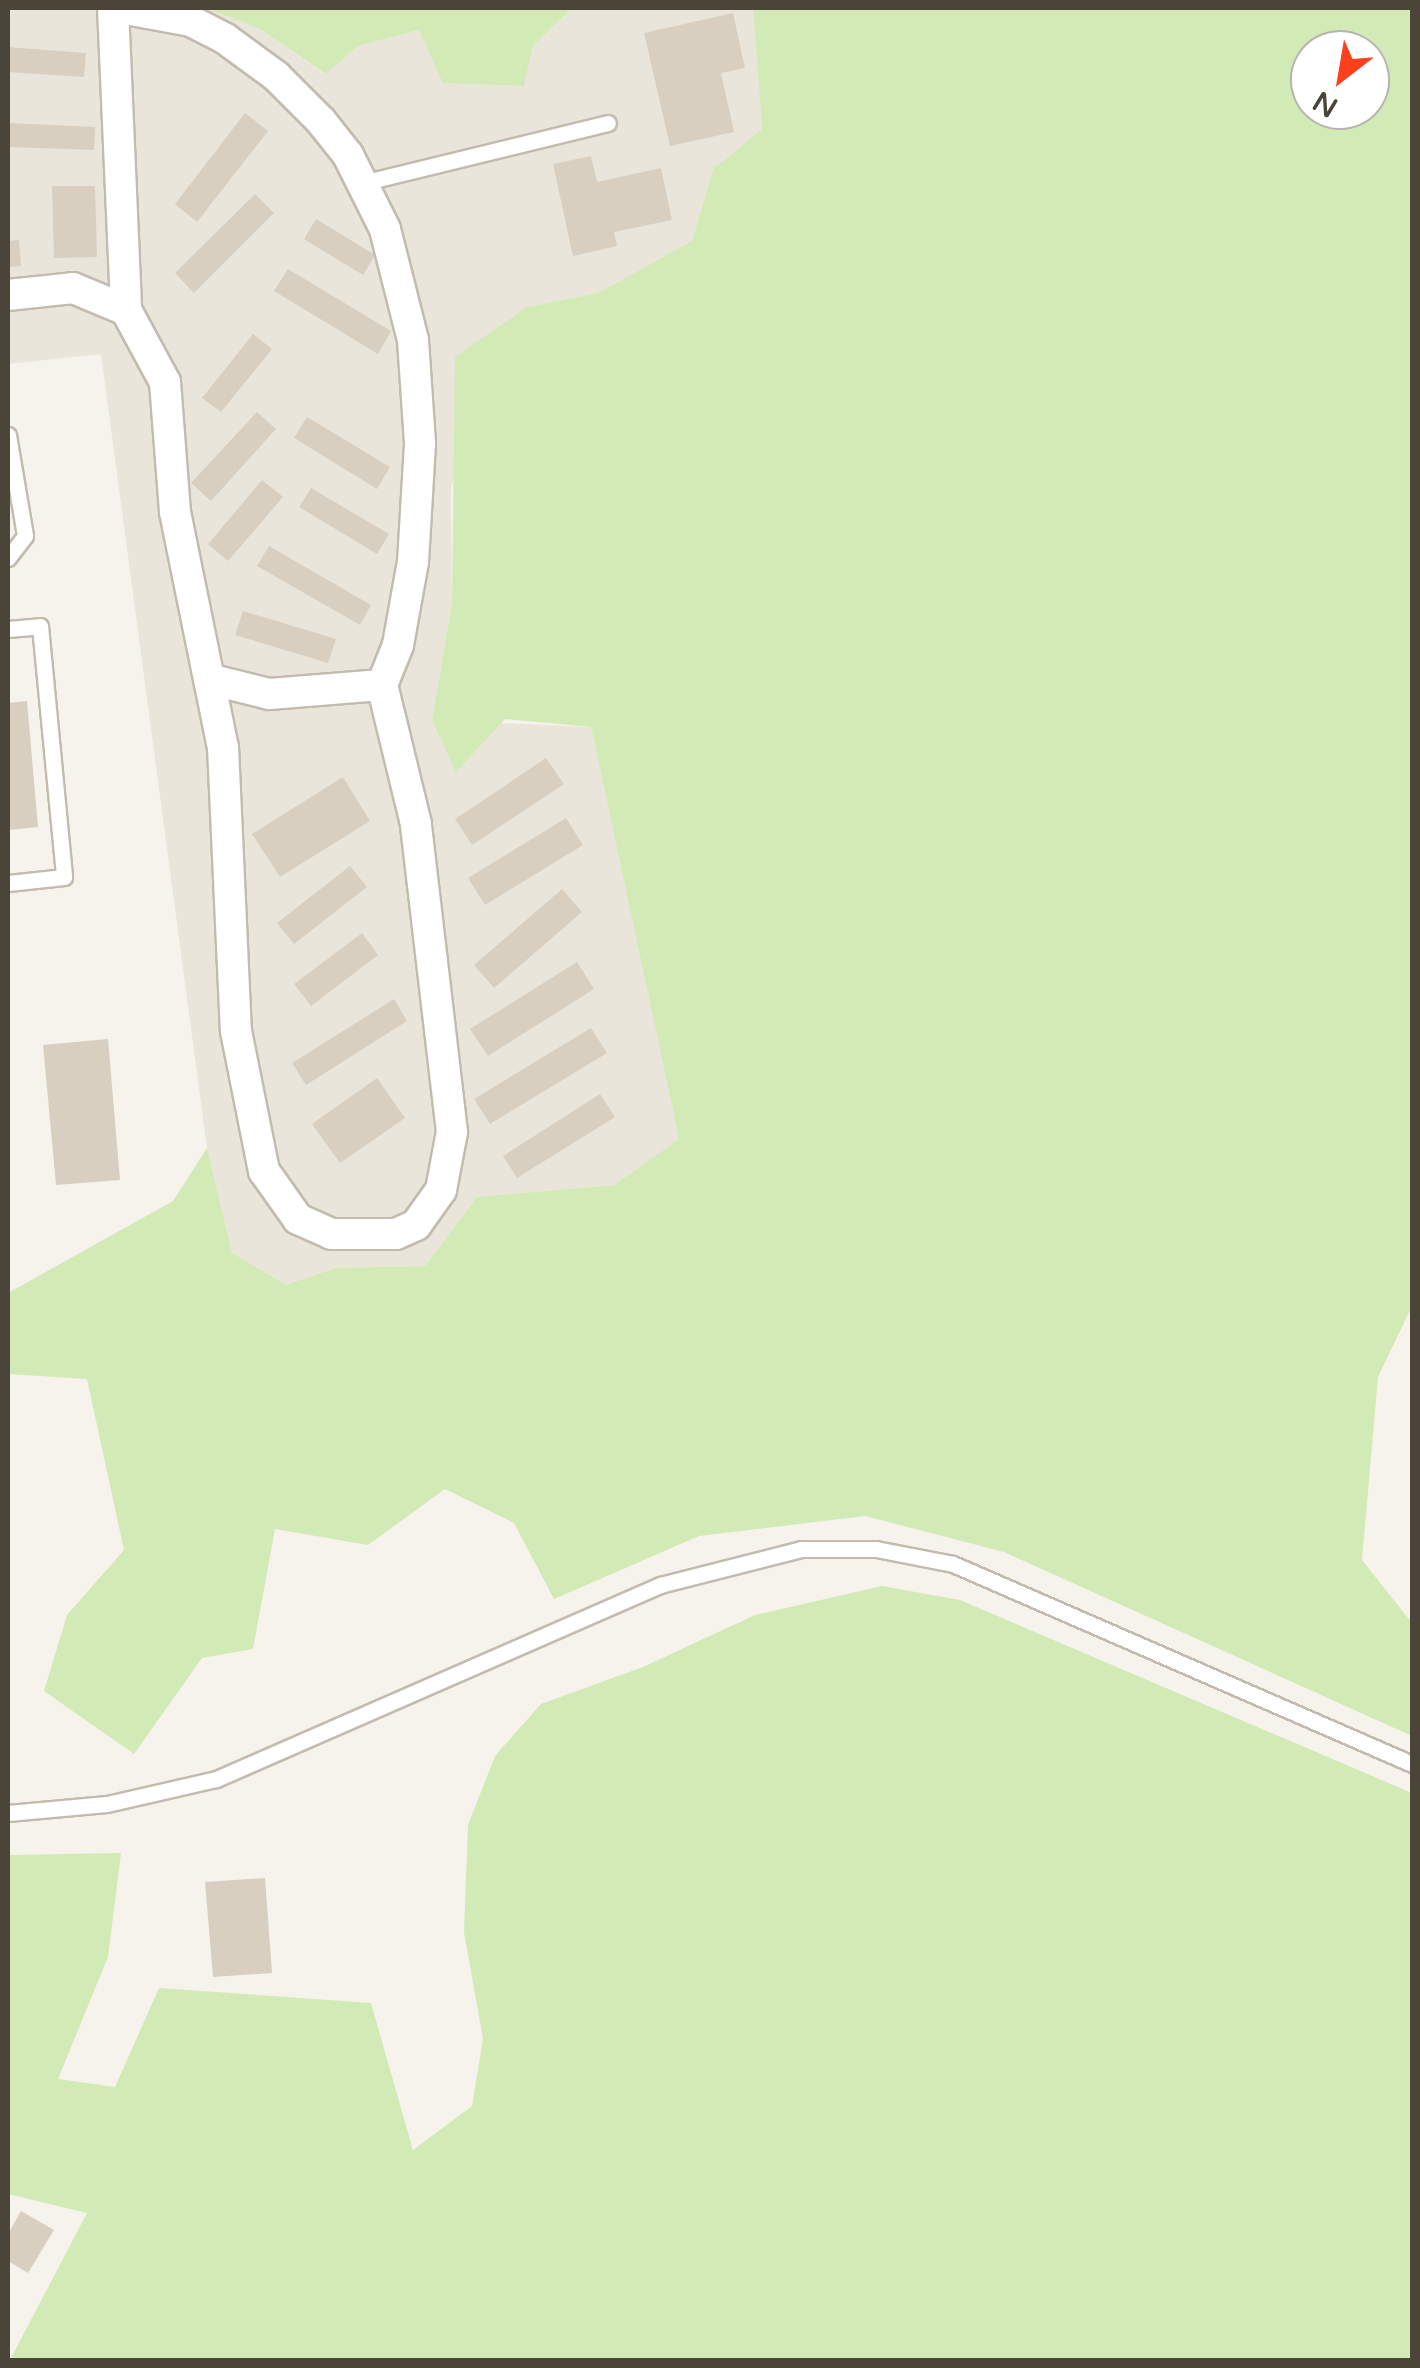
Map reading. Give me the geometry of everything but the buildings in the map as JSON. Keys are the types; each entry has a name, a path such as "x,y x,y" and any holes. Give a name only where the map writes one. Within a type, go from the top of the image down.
{"street":[{"path":"117,8 190,20 276,76 321,121 385,228 414,340 420,443 413,562 398,645 382,685 416,824 452,1132 441,1190 416,1224 396,1234 332,1234 298,1219 264,1171 236,1031 224,746 175,512 165,382 126,310 117,8"},
{"path":"8,295 73,288 126,310"},
{"path":"209,679 269,694 382,685"}],"lane":[{"path":"362,184 608,123"},
{"path":"8,435 25,536 8,558"},
{"path":"8,629 40,626 64,877 8,883"},
{"path":"8,1813 107,1804 216,1779 660,1584 801,1550 876,1549 953,1564 1412,1764"}],"shaded area":[{"path":"8,8 206,8 260,29 325,74 358,46 420,30 444,83 524,86 533,46 572,8 753,8 762,129 713,169 692,241 598,293 527,307 451,487 452,603 432,720 591,727 679,1139 614,1185 477,1197 425,1266 336,1268 285,1286 232,1253 207,1148 101,354 8,364"}],"green space":[{"path":"206,8 572,8 533,46 524,86 443,83 419,30 358,46 326,74 260,29"},
{"path":"753,8 1412,8 1412,1306 1378,1377 1362,1560 1412,1623 1412,1736 1004,1552 865,1516 699,1536 554,1599 514,1523 445,1489 368,1545 275,1529 253,1649 202,1658 134,1754 44,1691 67,1615 124,1550 87,1379 8,1374 8,1293 173,1201 207,1148 232,1253 286,1285 336,1268 425,1266 477,1197 614,1185 679,1139 591,727 505,719 456,772 432,720 452,603 455,357 527,307 598,293 692,241 713,169 762,129"},
{"path":"882,1586 960,1600 1412,1793 1412,2360 10,2360 87,2213 8,2194 8,1855 121,1853 108,1957 58,2079 115,2087 159,1988 371,2003 413,2150 472,2106 483,2039 464,1932 468,1825 495,1756 541,1704 643,1667 755,1615"}]}
